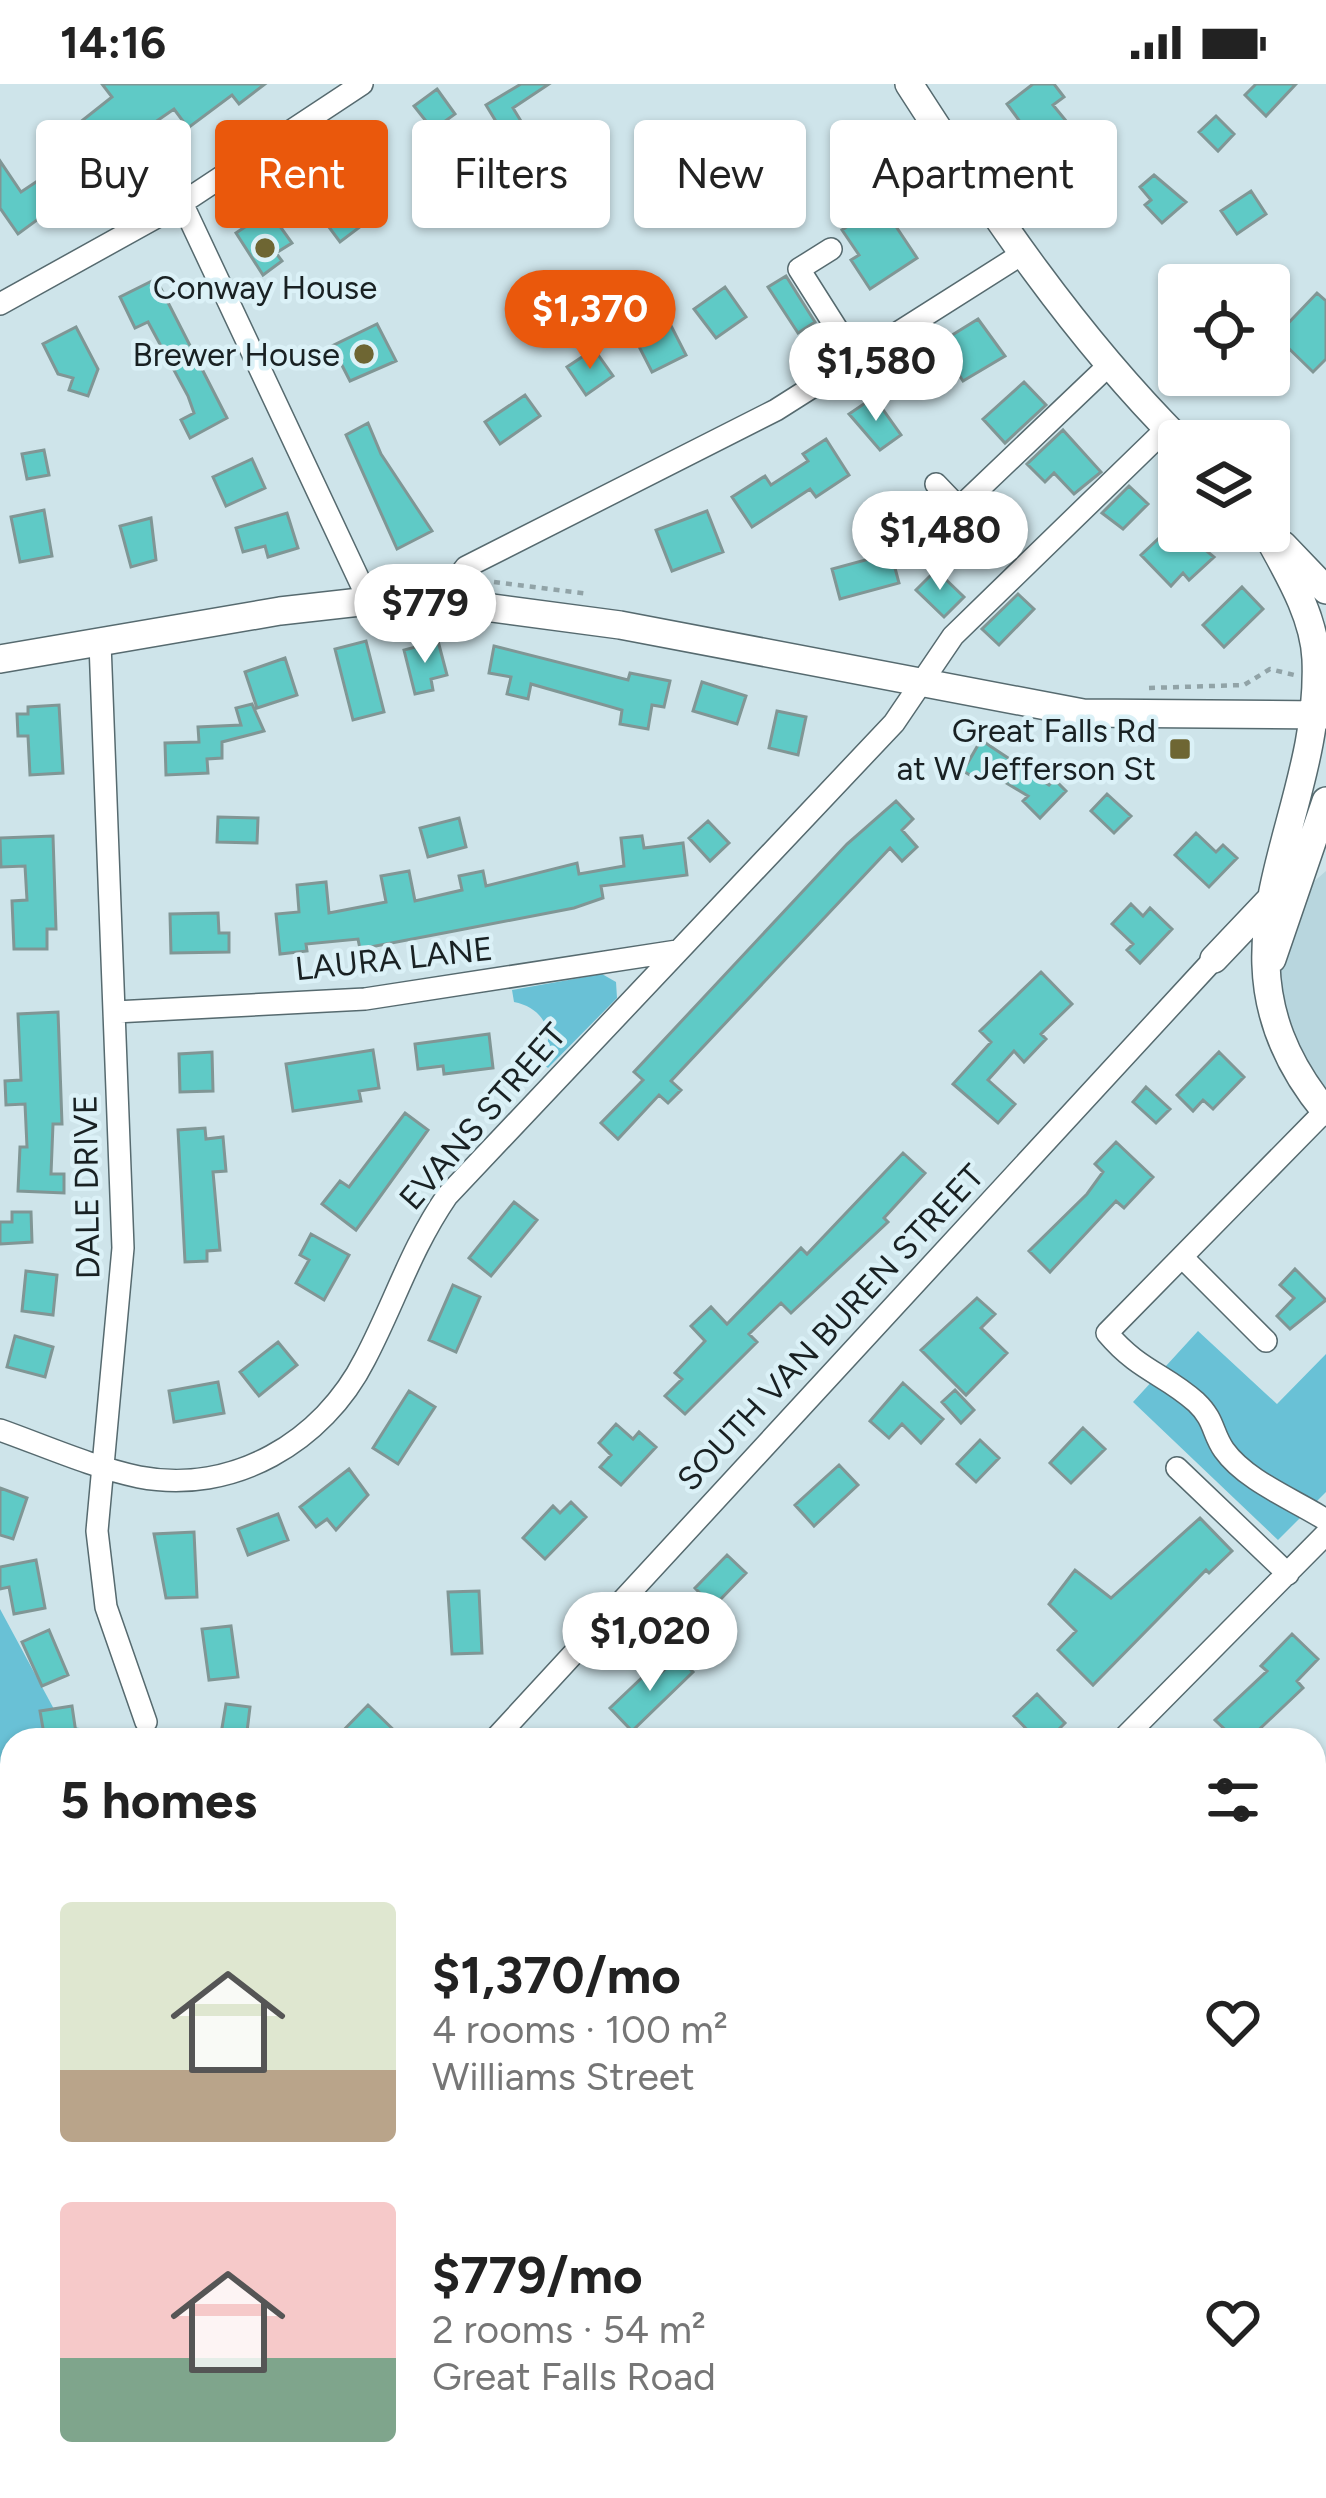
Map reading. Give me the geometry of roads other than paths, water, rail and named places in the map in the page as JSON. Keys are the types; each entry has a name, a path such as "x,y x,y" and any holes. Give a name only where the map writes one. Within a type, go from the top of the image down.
{"main road":[{"path":"913,86 1022,254 1109,365 1159,420"},
{"path":"1277,552 1306,616 1316,656 1319,714 1264,923 1269,980 1302,1083 1326,1111"},
{"path":"1288,552 1326,590"},
{"path":"0,659 369,601 440,602 580,618 1083,713 1319,714"},
{"path":"1269,980 1326,801"},
{"path":"1214,959 1269,901"},
{"path":"1214,959 1244,959 1269,980"}],"street":[{"path":"191,197 362,84"},
{"path":"191,222 369,601"},
{"path":"0,304 137,228"},
{"path":"831,249 800,269 856,359"},
{"path":"440,602 466,567 776,410 1022,254"},
{"path":"937,484 959,508 1109,365"},
{"name":"EVANS STREET","path":"0,1430 103,1466 179,1480 221,1476 266,1461 296,1442 334,1404 365,1359 401,1271 447,1196 894,723 917,682 953,636 1158,449"},
{"name":"DALE DRIVE","path":"100,643 123,1248 103,1466 100,1574 146,1722"},
{"name":"LAURA LANE","path":"116,1012 365,999 678,951"},
{"name":"SOUTH VAN BUREN STREET","path":"505,1728 1214,959"},
{"path":"1326,1111 1107,1333 1150,1376 1197,1403 1215,1423 1223,1449 1247,1471 1326,1520"},
{"path":"1182,1257 1265,1341"},
{"path":"1178,1468 1288,1574"},
{"path":"1134,1728 1326,1534"}],"place":[{"name":"Conway House","path":"265,248"},
{"name":"Brewer House","path":"364,354"},
{"name":"Great Falls Rd at W Jefferson St","path":"1180,749"}]}
